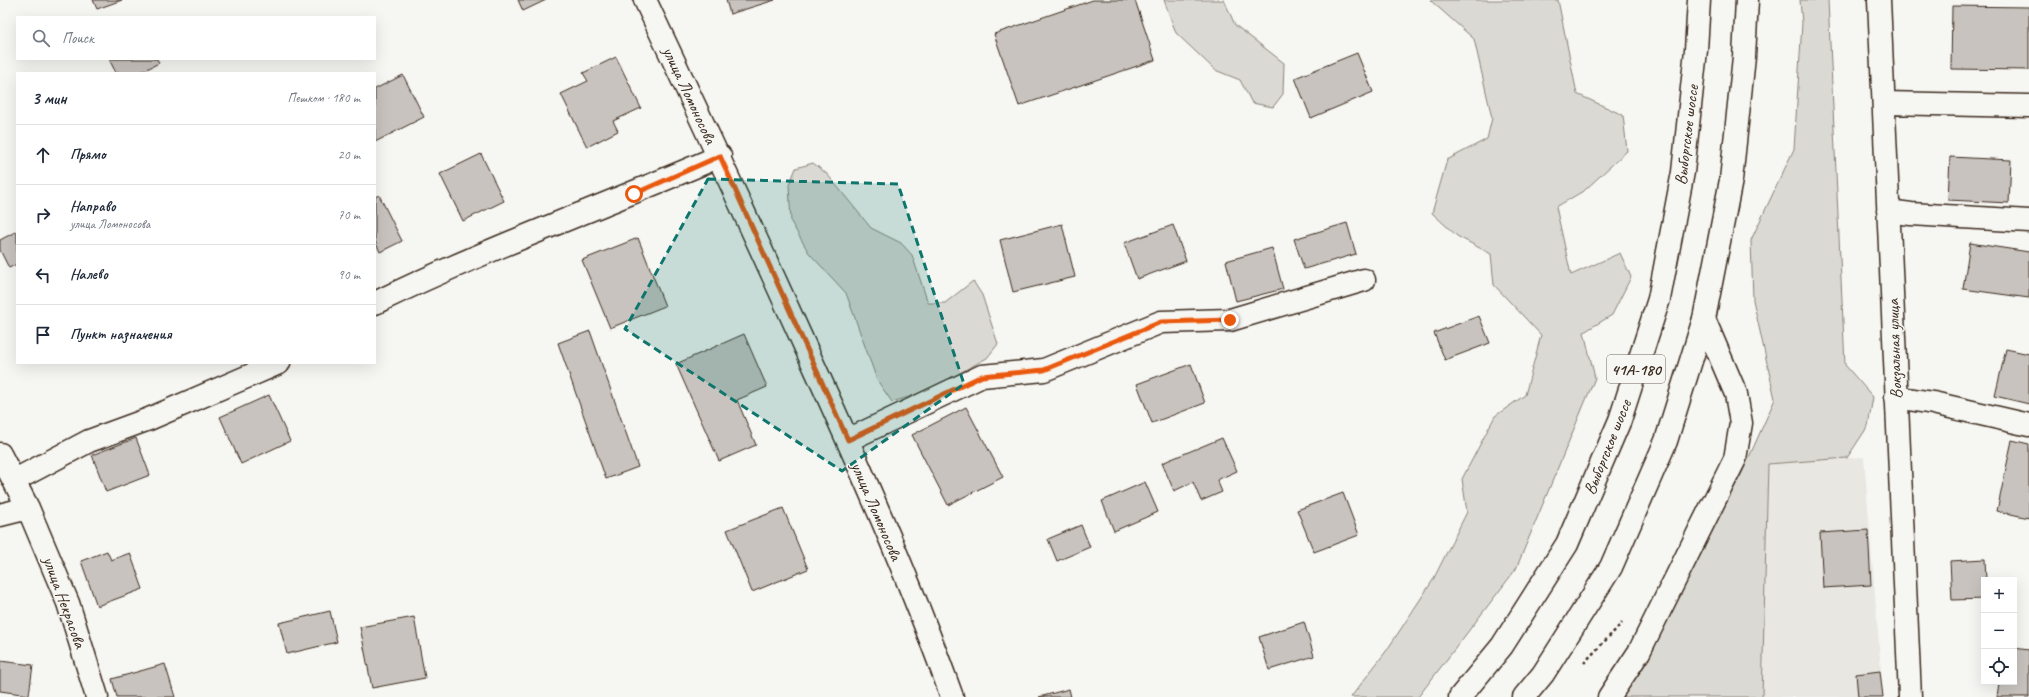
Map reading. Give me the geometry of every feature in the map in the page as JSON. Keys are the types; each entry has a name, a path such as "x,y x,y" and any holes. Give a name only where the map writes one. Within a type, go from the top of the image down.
{"street":[{"name":"улица Ломоносова","path":"645,0 720,156 848,440 929,632 952,697"},
{"name":"Выборгское шоссе","path":"1460,697 1502,646 1567,544 1620,420 1659,299 1683,172 1696,50 1698,0"},
{"name":"41А-180","path":"1524,697 1543,674 1611,567 1666,441 1704,319 1731,180 1744,57 1747,0"},
{"name":"Вокзальная улица","path":"1879,0 1910,697"},
{"path":"1884,103 2029,106"},
{"path":"376,303 468,259 634,194 720,156"},
{"path":"1888,211 1911,214 2029,221"},
{"path":"848,440 982,376 1044,370 1161,322 1230,320 1364,280"},
{"path":"1609,697 1639,652 1735,459 1741,423 1736,394 1704,319"},
{"path":"15,480 89,441 148,420 277,364"},
{"path":"1896,397 1933,403 2029,425"},
{"name":"улица Некрасова","path":"0,454 15,480 28,508 68,603 97,697"},
{"path":"0,515 28,508"}],"path":[{"path":"1582,665 1627,618"}],"highlighted area":[{"path":"708,179 898,184 964,384 842,471 625,329"}],"shaded area":[{"path":"1164,0 1224,0 1235,25 1284,63 1283,94 1273,107 1252,103 1240,80 1215,70 1176,33"},
{"path":"1430,0 1558,0 1577,94 1623,115 1627,151 1585,190 1556,207 1571,275 1620,253 1631,277 1612,315 1584,332 1595,378 1516,569 1418,697 1351,697 1387,650 1433,580 1467,512 1462,479 1495,416 1525,395 1541,335 1494,285 1491,254 1457,236 1432,213 1447,160 1487,139 1492,118 1474,39"},
{"path":"1800,0 1828,0 1845,365 1873,397 1868,426 1847,458 1768,464 1762,697 1623,697 1742,473 1775,399 1753,300 1751,240 1794,149 1802,23"},
{"path":"813,163 827,174 871,228 901,243 912,255 928,303 945,303 973,281 982,295 998,344 987,358 925,392 892,402 877,380 846,293 809,253 791,222 789,185 796,168"},
{"path":"1864,457 1883,697 1762,697 1768,463"}],"building":[{"path":"93,0 122,0 97,9"},
{"path":"518,0 546,0 523,11"},
{"path":"726,0 775,0 730,14"},
{"path":"1093,0 1135,0 1155,60 1019,106 994,34"},
{"path":"1952,6 2029,7 2029,70 1951,69"},
{"path":"1357,53 1373,92 1311,118 1295,78"},
{"path":"616,57 641,108 613,121 618,131 587,147 561,94 588,81 583,73"},
{"path":"110,60 158,60 159,63 141,72 116,72"},
{"path":"403,75 424,117 376,141 376,88"},
{"path":"481,154 504,201 463,221 440,174"},
{"path":"1950,157 2011,160 2009,203 1948,200"},
{"path":"379,195 402,241 380,252 376,243 376,196"},
{"path":"1347,223 1356,254 1304,269 1294,239"},
{"path":"1062,224 1075,277 1013,292 1000,240"},
{"path":"1173,225 1186,261 1137,279 1124,243"},
{"path":"16,232 16,264 9,268 0,250 0,240"},
{"path":"638,238 665,306 610,328 582,260"},
{"path":"1970,243 2029,252 2029,298 1963,289"},
{"path":"1272,248 1283,289 1236,301 1226,261"},
{"path":"1479,316 1490,343 1445,360 1434,333"},
{"path":"590,331 638,467 606,479 558,343"},
{"path":"744,334 767,387 737,400 756,445 719,461 676,364"},
{"path":"2006,349 2029,354 2029,404 1995,396"},
{"path":"1191,364 1205,403 1152,423 1137,384"},
{"path":"269,395 290,441 241,464 220,417"},
{"path":"966,407 1003,477 948,505 912,435"},
{"path":"136,438 150,475 106,492 92,455"},
{"path":"1222,438 1237,471 1217,480 1222,492 1201,501 1193,482 1174,491 1162,463"},
{"path":"2012,440 2029,444 2029,518 1997,511"},
{"path":"1145,482 1158,512 1114,531 1102,501"},
{"path":"1343,493 1359,535 1314,552 1297,510"},
{"path":"783,508 808,569 752,592 727,530"},
{"path":"1081,525 1090,547 1057,561 1048,539"},
{"path":"1868,530 1871,585 1823,588 1820,533"},
{"path":"107,551 111,560 130,553 143,589 97,606 81,561"},
{"path":"1985,559 1986,577 1981,577 1981,599 1952,600 1950,561"},
{"path":"330,611 337,642 287,654 279,623"},
{"path":"414,617 425,678 372,688 360,627"},
{"path":"1304,622 1314,656 1269,670 1259,637"},
{"path":"2017,648 2029,650 2029,697 1997,697 1999,685 2017,685"},
{"path":"0,661 33,665 29,695 0,691"},
{"path":"165,664 175,697 117,697 112,679"},
{"path":"1880,671 1883,697 1858,697 1856,674"},
{"path":"1069,689 1071,697 1039,697"}],"route":[{"path":"634,194 720,156 848,440 982,376 1044,370 1161,322 1230,320"}]}
